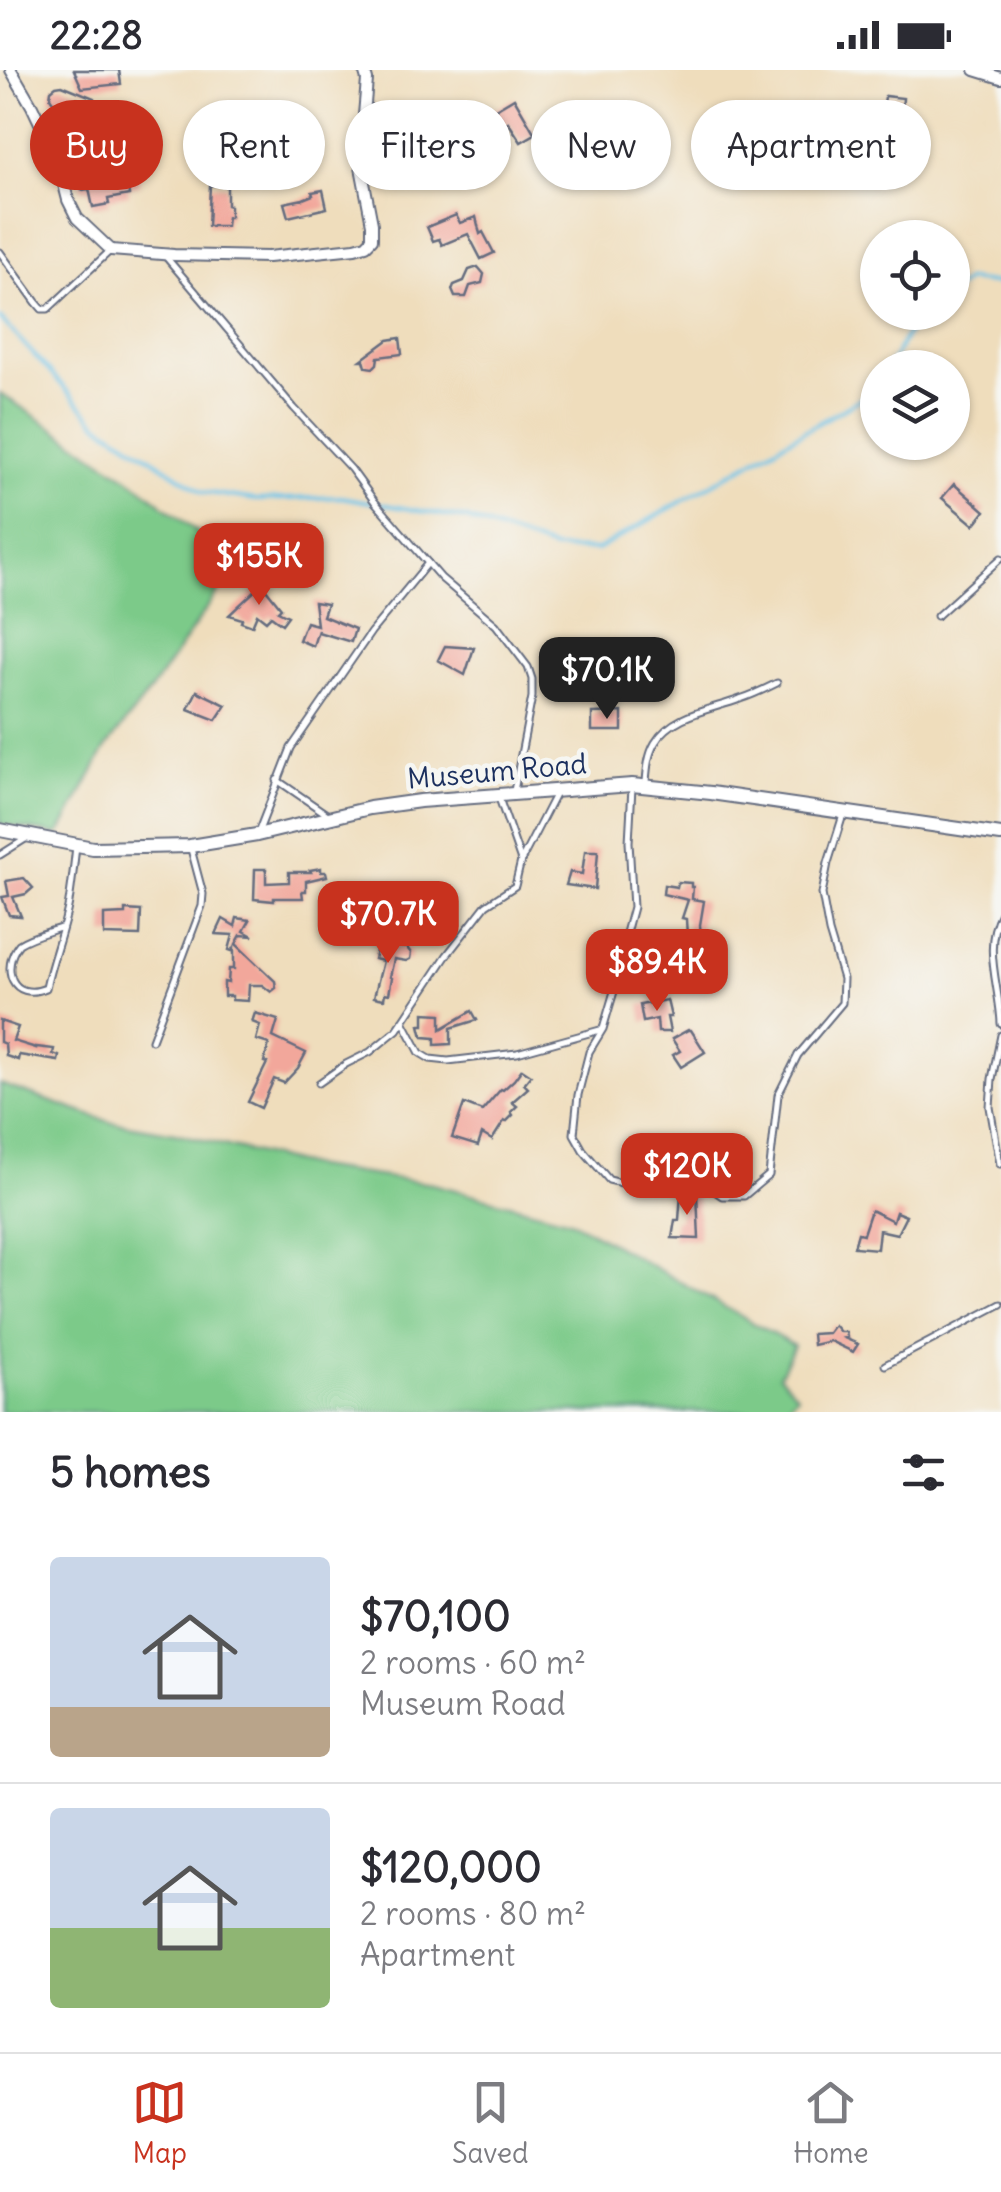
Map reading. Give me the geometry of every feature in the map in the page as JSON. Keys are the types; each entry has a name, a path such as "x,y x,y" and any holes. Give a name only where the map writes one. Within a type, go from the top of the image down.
{"street":[{"path":"12,70 58,160 68,200 78,218 111,250 268,258 366,245 372,238 360,162 367,80 364,70"},
{"path":"975,70 1001,78"},
{"name":"Museum Road","path":"0,830 76,846 190,846 420,801 639,785 1001,835"}],"lane":[{"path":"0,252 36,302 42,309 48,309 111,250"},
{"path":"165,254 440,578 496,626 528,667 532,697 514,794"},
{"path":"937,616 1001,558"},
{"path":"257,835 291,748 371,632 428,563"},
{"path":"777,684 681,720 652,746 639,785 630,842 632,907 626,933 617,949 615,988 603,1029 589,1052 574,1129 583,1150 609,1180 634,1186 691,1185 712,1189 722,1196 744,1196 768,1175 778,1095 798,1055 842,1003 843,979 828,932 822,894 844,812"},
{"path":"277,780 330,816"},
{"path":"319,1083 370,1052 397,1030 486,906 514,886 521,861 557,790"},
{"path":"498,794 521,861"},
{"path":"0,855 30,837"},
{"path":"63,927 21,942 2,966 5,980 17,989 34,993 46,988 63,927 69,904 76,846"},
{"path":"152,1040 202,906 203,894 190,846"},
{"path":"1001,913 991,942 1001,1024"},
{"path":"403,1021 420,1053 430,1059 448,1060 517,1054 603,1029"},
{"path":"1000,1164 990,1106 1001,1035"},
{"path":"885,1365 1001,1304"}],"green space":[{"path":"0,393 137,484 237,564 153,687 105,749 59,835 0,824"},
{"path":"0,1084 110,1122 175,1133 309,1166 433,1184 570,1220 794,1346 779,1375 797,1395 781,1412 0,1412"}],"building":[{"path":"74,70 119,70 121,84 82,88"},
{"path":"62,85 94,100 52,100 51,90"},
{"path":"514,98 531,127 531,136 521,142 511,127 511,100"},
{"path":"89,190 128,190 129,195 93,207"},
{"path":"210,190 227,190 230,217 226,226 208,226"},
{"path":"323,190 327,208 288,217 284,203 303,199"},
{"path":"456,215 460,223 476,217 480,234 483,232 494,253 481,259 468,234 442,245 439,239 433,241 427,227"},
{"path":"478,267 484,274 482,283 470,286 466,297 455,297 454,285"},
{"path":"400,338 402,354 378,357 373,368 366,367 361,360 388,340"},
{"path":"954,484 985,511 974,525 942,498"},
{"path":"262,584 281,608 278,611 288,616 282,624 271,616 266,621 257,614 252,626 229,615"},
{"path":"314,602 327,604 323,616 355,629 351,642 318,630 313,646 299,640 306,622 317,625"},
{"path":"445,646 474,648 465,675 438,660"},
{"path":"197,691 226,705 216,720 188,709"},
{"path":"622,712 622,731 592,731 592,713"},
{"path":"585,851 598,851 595,889 566,885 570,872 582,874"},
{"path":"321,868 327,876 306,881 303,898 254,899 255,869 266,869 266,883 289,882 289,872"},
{"path":"24,878 33,888 13,897 21,916 9,915 2,897 9,896 6,881"},
{"path":"678,882 691,883 692,899 704,901 701,936 687,936 686,919 682,918 688,900 663,894 664,885 677,887"},
{"path":"125,910 141,911 140,936 104,935 104,915 125,914"},
{"path":"237,918 250,920 244,931 253,936 241,935 236,944 275,981 276,988 271,992 262,985 249,985 248,1001 224,996 224,982 228,983 229,969 234,969 234,948 229,950 233,935 216,934 223,919 235,926"},
{"path":"378,943 407,948 411,953 406,961 394,959 389,994 385,993 384,999 374,997 383,961 374,959"},
{"path":"667,1000 670,1032 658,1032 657,1019 643,1022 640,1005"},
{"path":"472,1011 477,1020 451,1028 451,1044 435,1045 435,1038 423,1037 420,1025 424,1025 424,1013 441,1014 441,1029"},
{"path":"255,1013 278,1020 273,1037 306,1053 284,1083 274,1079 261,1108 248,1102 267,1063 264,1062 269,1044 256,1040 260,1025 252,1022"},
{"path":"0,1021 18,1027 13,1041 54,1049 58,1061 6,1056 5,1044 0,1042"},
{"path":"688,1030 705,1052 681,1067 673,1055 680,1051 672,1039"},
{"path":"522,1069 531,1075 524,1084 528,1088 512,1102 517,1106 511,1112 513,1115 504,1121 492,1140 482,1134 478,1146 452,1138 464,1104 482,1111"},
{"path":"681,1192 697,1193 699,1239 672,1238 675,1220 679,1220"},
{"path":"871,1210 893,1221 896,1212 906,1216 897,1234 879,1230 877,1249 854,1247 858,1233 863,1234"},
{"path":"834,1325 840,1332 846,1332 844,1338 858,1344 853,1352 830,1341 813,1345 812,1334 828,1333"}],"waterway":[{"path":"970,280 1001,284"},
{"path":"0,318 97,423 203,492 256,500 341,497 467,519 554,549 597,550 860,399"},
{"path":"898,350 909,330"}]}
